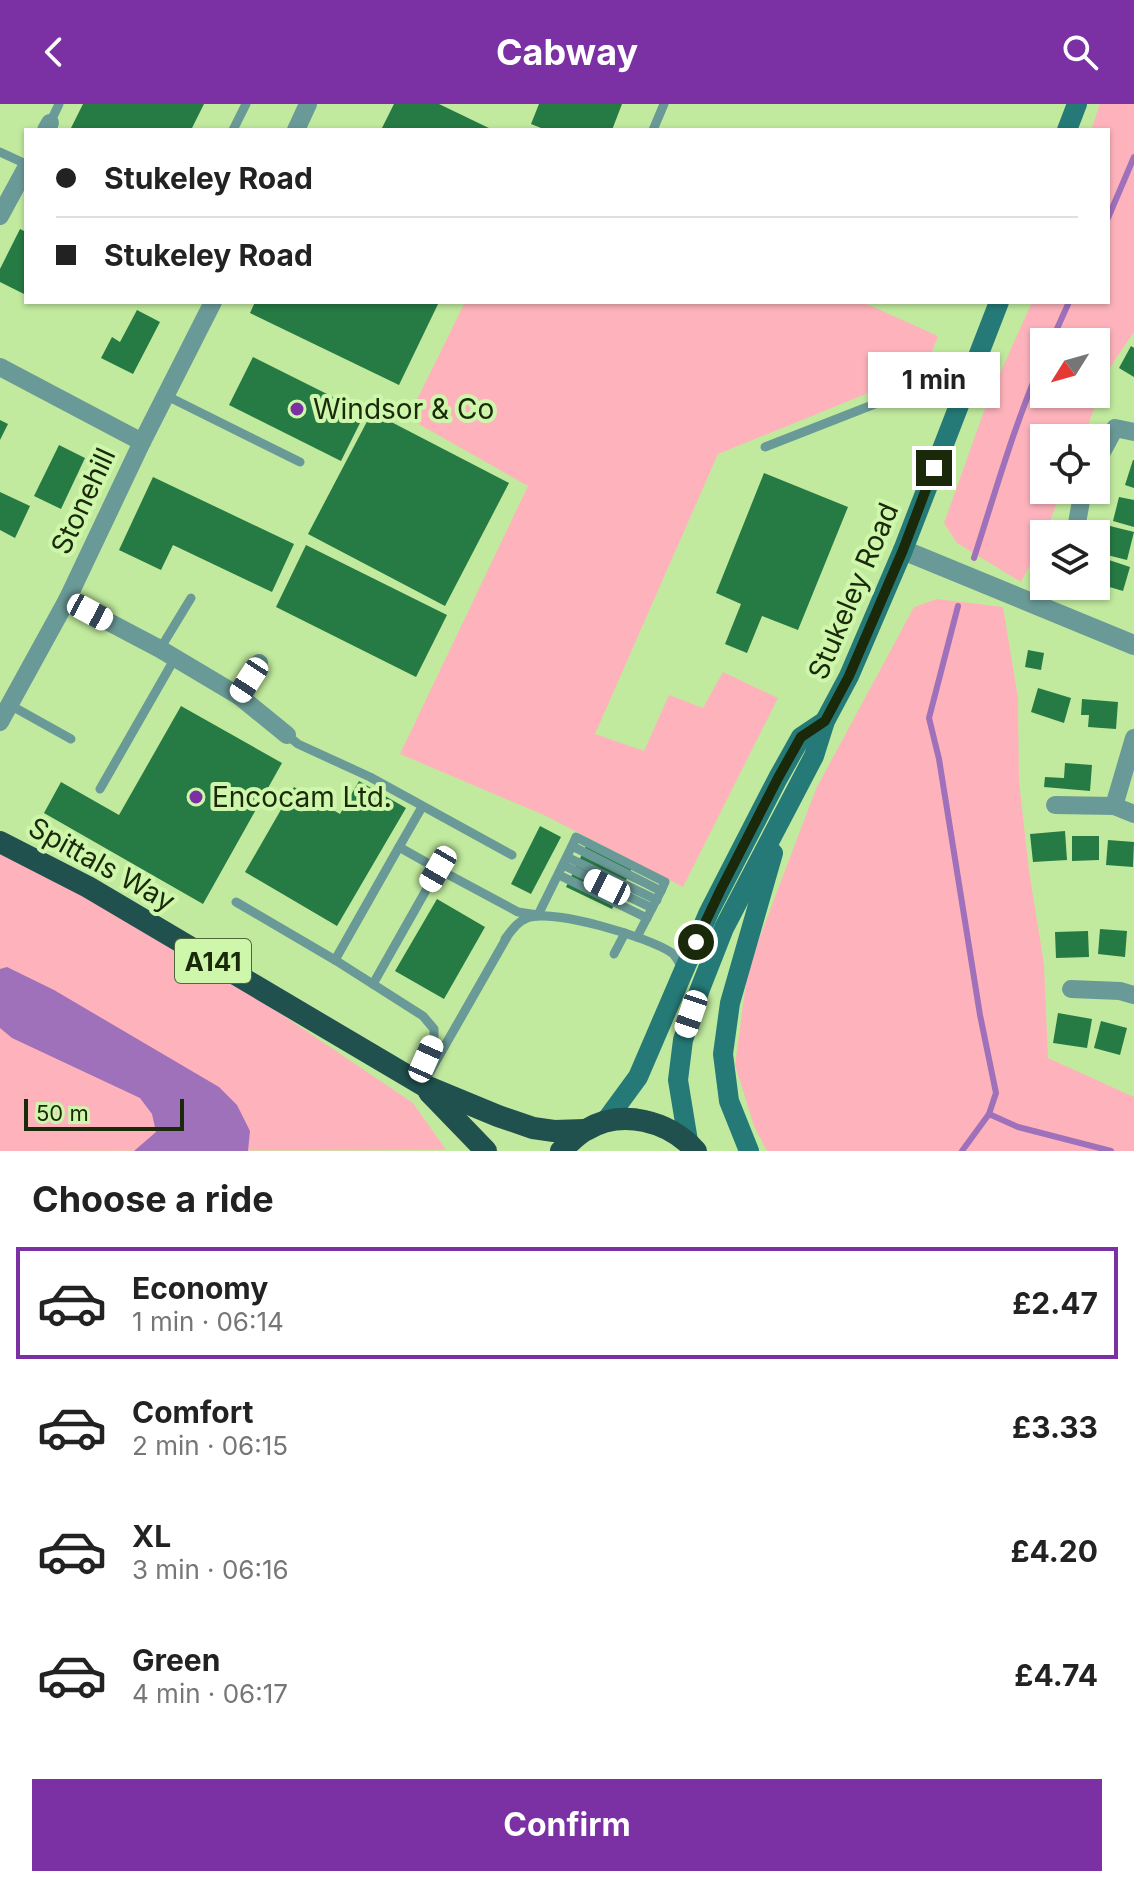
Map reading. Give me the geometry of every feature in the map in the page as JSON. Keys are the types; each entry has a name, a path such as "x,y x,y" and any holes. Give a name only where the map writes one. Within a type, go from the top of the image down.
{"highway":[{"name":"Spittals Way","path":"0,842 88,887 419,1083 533,1128 554,1131 634,1119 663,1125 692,1146"},
{"name":"Spittals Way","path":"419,1083 486,1151"},
{"path":"561,1151 595,1126"}],"main road":[{"path":"1068,128 1077,104"},
{"name":"Stukeley Road","path":"692,1146 678,1080 683,1040 724,928 814,756 825,721 849,676 903,550 998,304"},
{"name":"Stukeley Road","path":"595,1126 638,1077 709,912 778,778 801,737 825,721"},
{"path":"749,1151 729,1101 723,1054 730,1003 785,810"}],"street":[{"path":"297,128 308,104"},
{"path":"0,216 24,170"},
{"name":"Stonehill","path":"0,722 67,600 212,304"},
{"path":"0,367 142,442"},
{"path":"1110,437 1115,428 1134,432"},
{"path":"903,550 1134,645"},
{"path":"67,600 239,696 287,735"},
{"path":"239,696 259,663"},
{"path":"1114,806 1134,738"},
{"path":"1055,805 1114,806 1134,814"},
{"path":"1071,989 1120,991 1134,995"}],"lane":[{"path":"48,127 59,104"},
{"path":"234,128 246,104"},
{"path":"654,128 664,104"},
{"path":"0,152 24,165"},
{"path":"765,447 880,402 948,381 966,386"},
{"path":"167,396 300,462"},
{"path":"100,789 168,654 191,598"},
{"path":"10,705 71,739"},
{"path":"287,735 298,744 370,777 512,855"},
{"path":"335,960 422,807"},
{"path":"505,939 525,918 538,915 572,846 654,904"},
{"path":"399,847 518,912 580,920 637,937 674,954 684,971"},
{"path":"563,866 654,904"},
{"path":"563,866 654,904"},
{"path":"373,984 438,869"},
{"path":"236,902 423,1016 434,1029 434,1040 419,1083"},
{"path":"637,937 654,904"},
{"path":"419,1083 518,912"},
{"path":"614,954 625,933"}],"shaded area":[{"path":"1100,104 1134,104 1134,332 1110,367 1110,328 1030,328 1030,408 1094,408 1088,424 1030,424 1030,504 1057,504 1050,520 1030,520 1030,565 1021,582 957,543 944,523 988,400 1031,304 1110,304 1110,128 1092,128"},
{"path":"464,304 866,304 938,336 925,370 718,454 595,734 644,751 669,695 703,708 723,672 778,698 683,887 546,816 400,754 528,486 408,418"},
{"path":"937,599 1003,607 1018,698 1019,781 1044,964 1048,1058 1134,1097 1134,1151 767,1151 754,1126 735,1065 748,968 816,789 914,607"},
{"path":"0,854 85,892 284,1016 413,1103 446,1150 0,1151"},
{"path":"7,967 54,990 219,1087 237,1105 250,1131 248,1151 134,1151 156,1132 152,1114 140,1098 12,1038 0,1028 0,969"}],"building":[{"path":"83,104 204,104 192,128 71,128"},
{"path":"394,104 439,104 489,128 382,128"},
{"path":"539,104 622,104 613,128 541,128 531,124"},
{"path":"20,229 24,231 24,294 0,282 0,269"},
{"path":"254,304 438,304 399,385 250,313"},
{"path":"137,310 160,322 133,374 101,358 112,337 120,342"},
{"path":"1131,346 1134,348 1134,377 1119,368"},
{"name":"Windsor & Co","path":"253,357 365,413 341,461 229,405"},
{"path":"372,412 509,483 445,606 308,534"},
{"path":"0,420 8,424 0,440"},
{"path":"59,445 85,458 61,509 34,496"},
{"path":"1134,460 1134,488 1125,485"},
{"path":"764,473 848,507 798,630 762,616 747,653 725,644 741,604 716,593"},
{"path":"153,477 294,544 272,592 173,545 161,570 119,550"},
{"path":"0,492 30,506 15,538 0,530"},
{"path":"1119,497 1134,500 1134,527 1113,521"},
{"path":"1110,526 1134,532 1127,560 1110,556"},
{"path":"306,545 447,615 416,677 276,607"},
{"path":"1110,560 1130,567 1123,591 1110,587"},
{"path":"1028,650 1044,653 1041,670 1025,667"},
{"path":"1038,688 1071,698 1064,723 1031,712"},
{"path":"1082,699 1118,702 1116,729 1088,727 1089,715 1081,715"},
{"name":"Encocam Ltd.","path":"181,706 282,763 203,904 44,813 61,782 119,815"},
{"path":"1065,763 1092,765 1090,791 1044,787 1045,777 1064,778"},
{"path":"359,781 406,808 337,926 245,872 294,787 340,814"},
{"path":"540,826 561,837 531,894 511,884"},
{"path":"1065,831 1067,860 1033,862 1030,834"},
{"path":"1072,836 1099,836 1099,860 1072,861"},
{"path":"1108,840 1134,842 1133,867 1106,865"},
{"path":"586,846 632,868 612,909 566,887"},
{"path":"437,899 485,927 444,999 395,971"},
{"path":"1100,929 1127,931 1125,957 1098,954"},
{"path":"1088,931 1089,957 1056,958 1055,932"},
{"path":"1058,1013 1092,1019 1087,1048 1053,1043"},
{"path":"1101,1021 1127,1028 1120,1055 1094,1048"}],"waterway":[{"path":"1110,213 1134,157"},
{"path":"1057,328 1068,304"},
{"path":"974,558 1030,392"},
{"path":"958,606 929,718 939,759 980,1015 996,1093 989,1114 1018,1127 1111,1151"},
{"path":"962,1151 989,1114"}],"place":[{"name":"Windsor & Co","path":"297,409"},
{"name":"Encocam Ltd.","path":"196,797"}],"route":[{"path":"696,942 801,737 825,721 849,676 934,468"}]}
